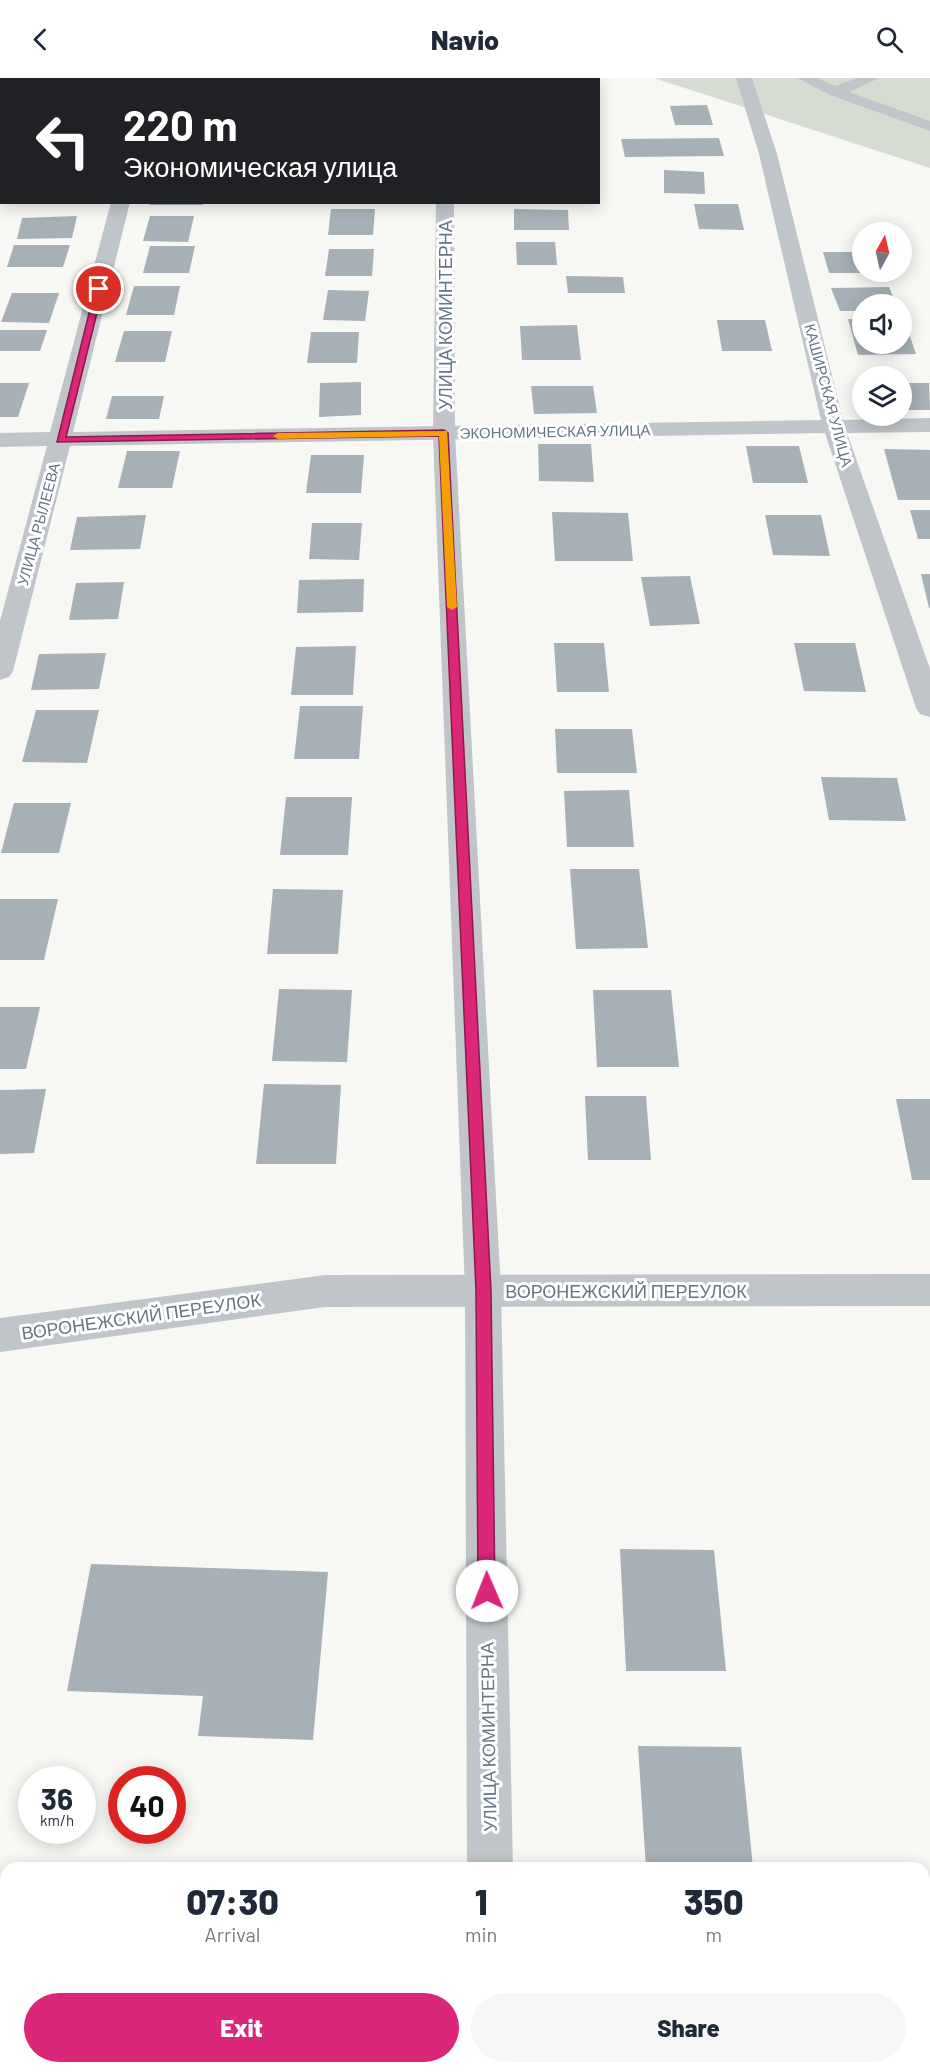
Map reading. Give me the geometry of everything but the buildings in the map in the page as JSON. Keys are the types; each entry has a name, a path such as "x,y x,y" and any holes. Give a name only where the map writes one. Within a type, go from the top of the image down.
{"street":[{"name":"КАШИРСКАЯ УЛИЦА","path":"744,78 768,154 833,424 930,708"},
{"name":"УЛИЦА РЫЛЕЕВА","path":"0,671 120,204"},
{"name":"УЛИЦА КОМИНТЕРНА","path":"445,204 444,433 483,1291 490,1862"},
{"name":"ЭКОНОМИЧЕСКАЯ УЛИЦА","path":"0,440 833,424 930,425"},
{"name":"ВОРОНЕЖСКИЙ ПЕРЕУЛОК","path":"0,1335 325,1291 930,1290"}],"lane":[{"path":"805,78 835,92 930,126"},
{"path":"835,92 871,78"}],"shaded area":[{"path":"654,78 930,78 930,168"}],"slow traffic":[{"path":"278,436 444,433 452,607"}],"route":[{"path":"99,289 60,440 444,433 483,1291 487,1591"}]}
